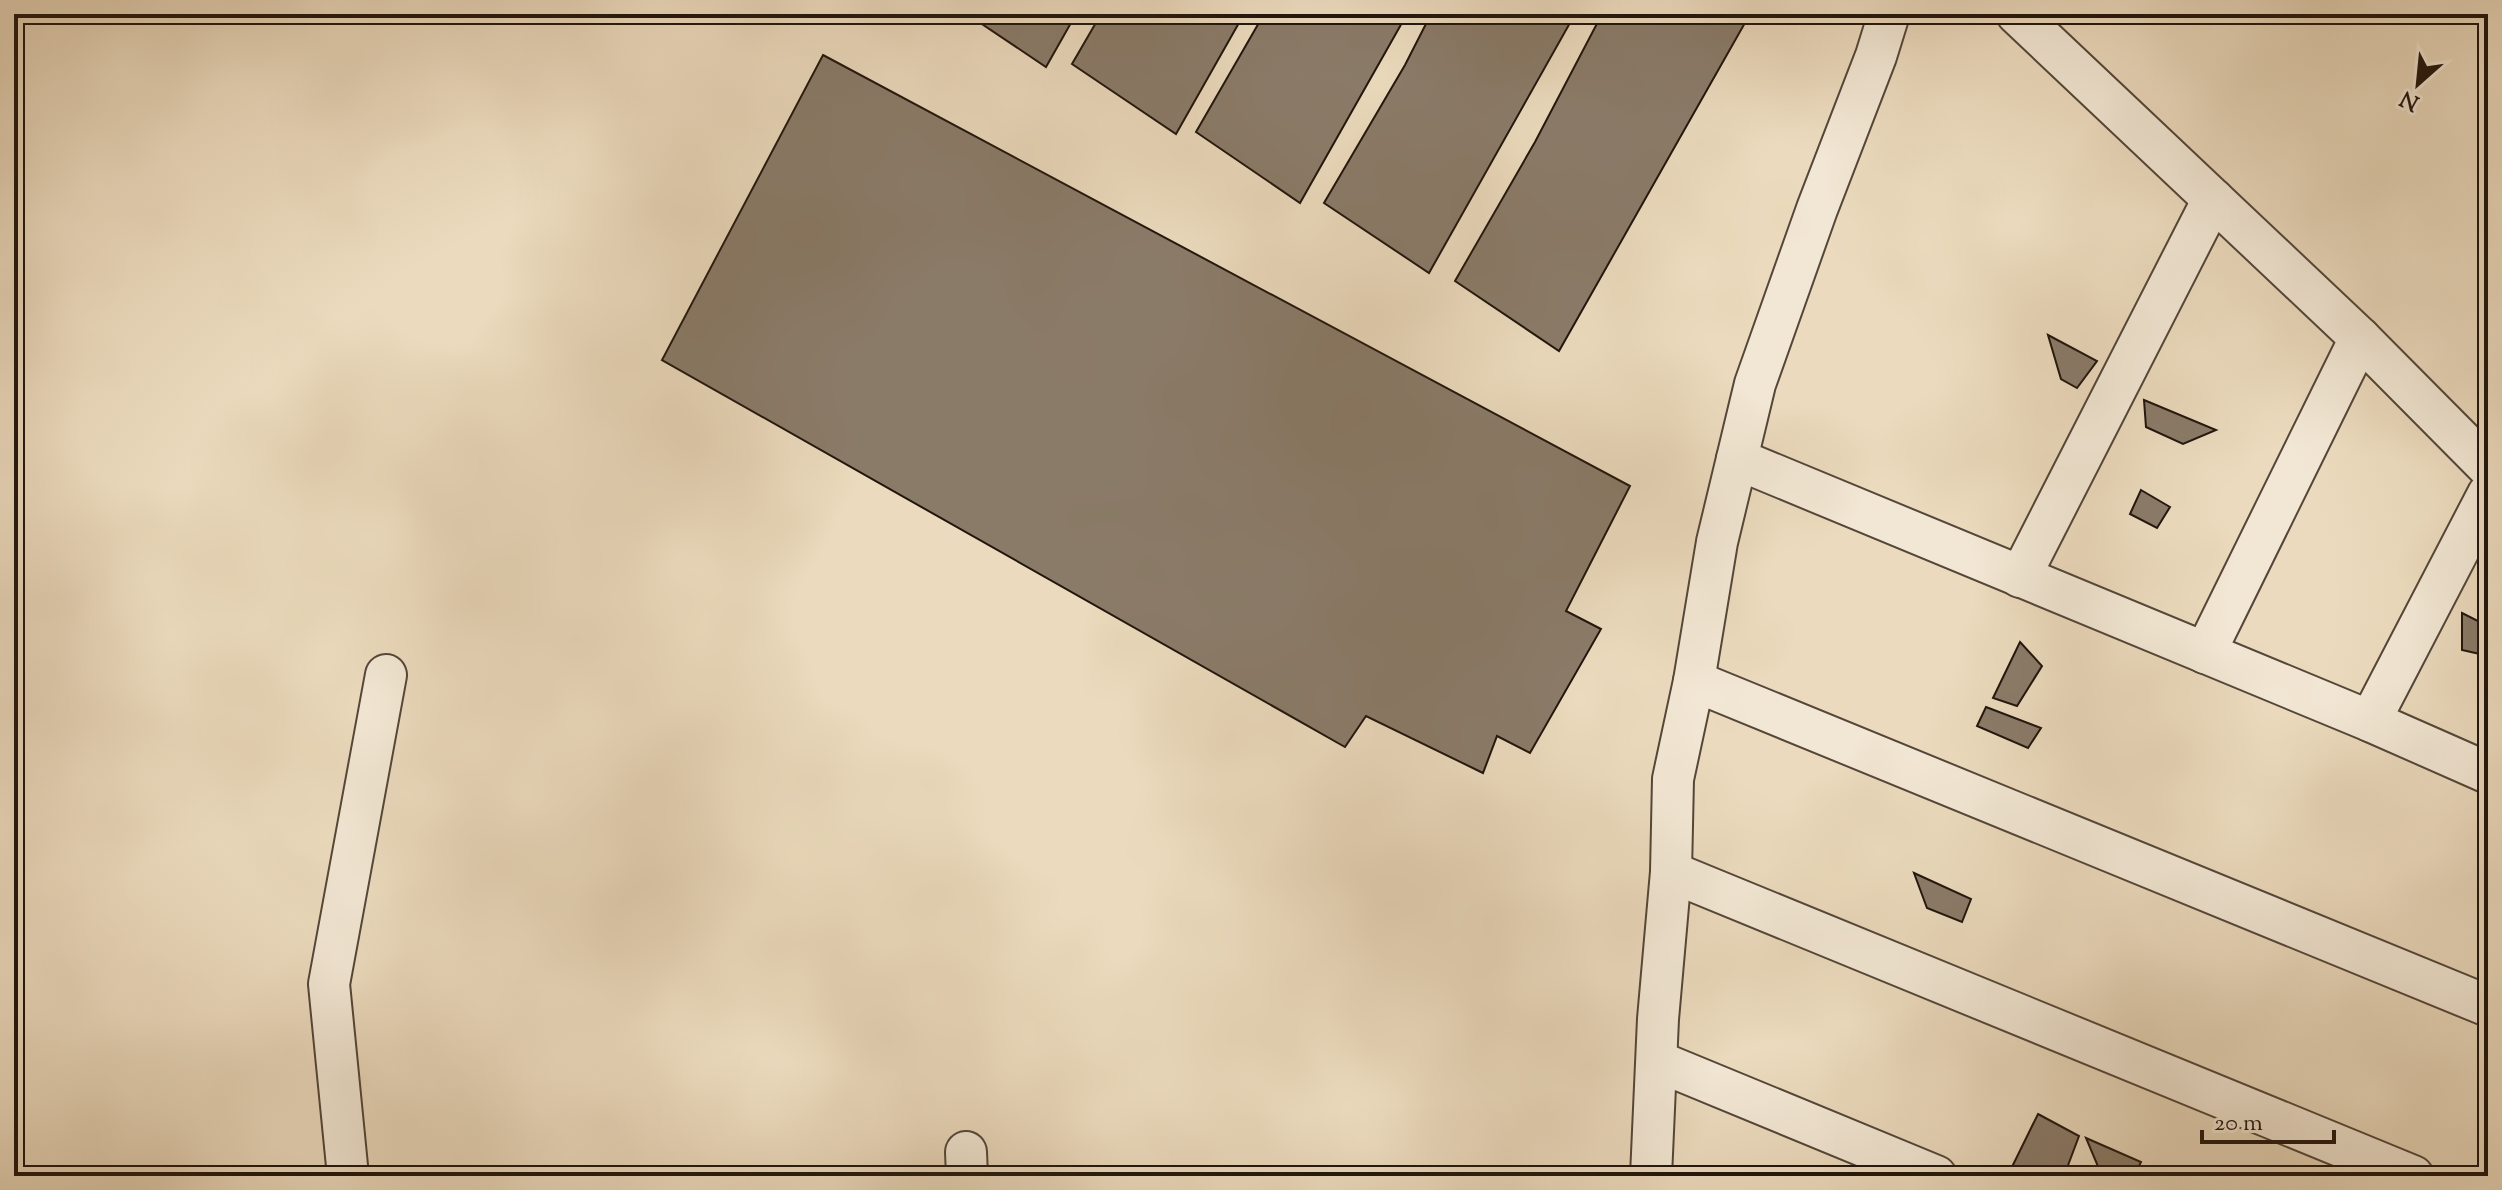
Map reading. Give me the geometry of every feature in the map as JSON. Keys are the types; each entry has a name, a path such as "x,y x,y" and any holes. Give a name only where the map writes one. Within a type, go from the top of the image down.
{"street":[{"path":"1651,1176 1671,872 1673,779 1694,681 1717,542 1755,384 1889,14"},
{"path":"2017,14 2360,338 2488,467"},
{"path":"2020,577 2213,199"},
{"path":"2205,653 2360,338"},
{"path":"1737,459 2370,721 2488,773"},
{"path":"2370,721 2488,494"},
{"path":"348,1176 329,984 386,675"},
{"path":"1694,681 2488,1006"},
{"path":"1671,872 2413,1176"},
{"path":"1657,1061 1936,1176"}],"building":[{"path":"967,14 1076,14 1046,67"},
{"path":"1101,14 1244,14 1176,134 1072,64"},
{"path":"1264,14 1407,14 1300,203 1196,132"},
{"path":"1431,14 1575,14 1429,273 1324,203 1405,65"},
{"path":"1602,14 1750,14 1559,351 1455,281 1535,142"},
{"path":"823,55 1630,486 1566,611 1601,629 1530,753 1497,736 1483,773 1366,716 1345,747 662,360"},
{"path":"2048,335 2097,361 2077,388 2061,379"},
{"path":"2144,400 2216,430 2183,444 2146,427"},
{"path":"2141,490 2170,507 2157,528 2130,514"},
{"path":"2462,613 2488,626 2488,638 2480,654 2462,650"},
{"path":"2020,642 2042,666 2017,706 1993,698"},
{"path":"1986,707 2041,728 2028,748 1977,726"},
{"path":"1914,873 1971,899 1962,922 1927,908"},
{"path":"2038,1114 2079,1136 2064,1176 2016,1176 2009,1173"},
{"path":"2086,1138 2141,1162 2134,1176 2102,1176"}]}
